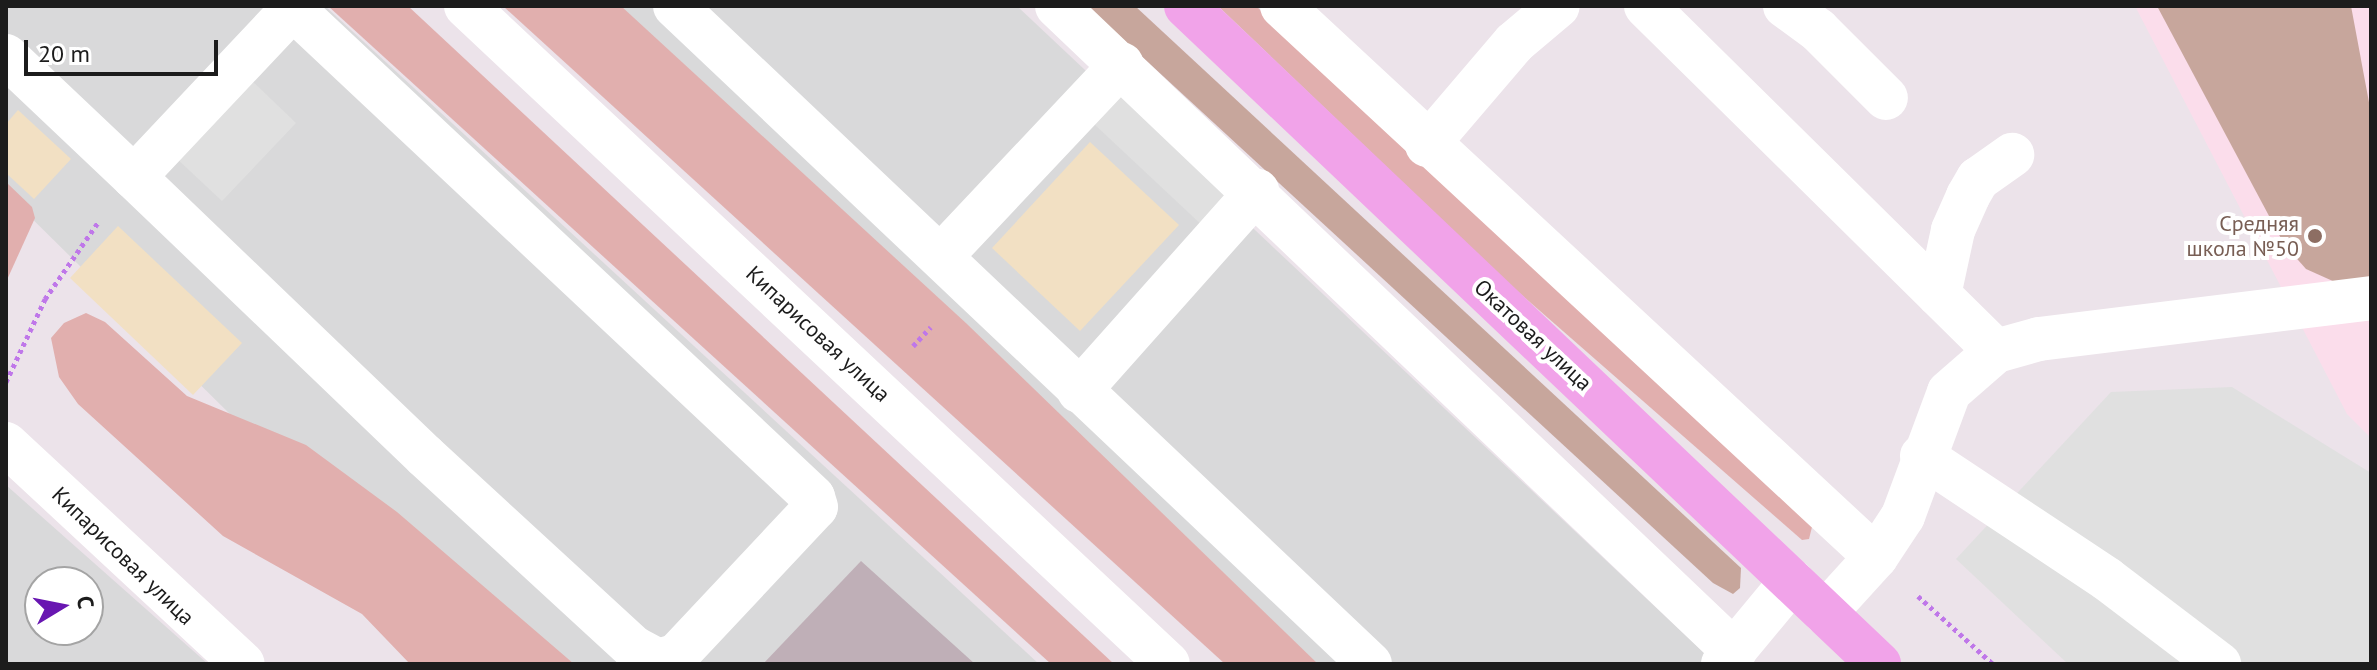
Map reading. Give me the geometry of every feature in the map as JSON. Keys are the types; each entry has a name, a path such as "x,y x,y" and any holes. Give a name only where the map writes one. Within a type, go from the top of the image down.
{"main road":[{"name":"Окатовая улица","path":"1186,6 1879,664"}],"street":[{"name":"Кипарисовая улица","path":"466,6 1168,664"},
{"path":"675,6 942,255 1079,391 1370,664"},
{"path":"1057,6 1257,191 1729,658 1792,581"},
{"path":"1282,6 1427,145 1876,557"},
{"path":"1427,145 1514,43 1558,6"},
{"path":"1646,6 1996,351"},
{"path":"1785,6 1818,30 1886,98"},
{"path":"6,56 437,466 634,648 658,661 676,656 816,507 813,497 291,7 134,177"},
{"path":"942,255 1122,64"},
{"path":"1939,295 1953,230 1968,196 1978,179 2012,155"},
{"path":"1079,391 1257,191"},
{"path":"1825,613 1876,557 1903,516 1922,456 1949,392 1996,351 2039,339 2371,298"},
{"name":"Кипарисовая улица","path":"6,444 243,664"},
{"path":"1922,456 2094,570 2219,664"}],"path":[{"path":"6,382 45,299 134,177"},
{"path":"872,386 972,287"},
{"path":"1876,557 1993,664"}],"shaded area":[{"path":"6,6 325,6 1039,664 483,664 6,193"},
{"path":"328,6 408,6 1114,664 1051,664"},
{"path":"503,6 621,6 967,324 1318,664 1225,664"},
{"path":"583,6 1017,6 1716,664 1271,664"},
{"path":"1087,6 1135,6 1741,568 1740,588 1733,594 1713,583"},
{"path":"1218,6 1256,6 1813,523 1809,539 1802,540 1508,283"},
{"name":"Средняя школа №50","path":"2135,6 2371,6 2371,438 2347,414"},
{"name":"Средняя школа №50","path":"2157,6 2351,6 2371,113 2371,285 2335,282 2306,269 2284,244"},
{"path":"249,78 296,123 222,201 174,156"},
{"path":"1126,88 1238,192 1205,228 1093,123"},
{"path":"18,110 71,159 34,199 6,173 6,124"},
{"path":"1090,142 1179,225 1080,331 992,248"},
{"path":"6,182 32,207 35,218 6,282"},
{"path":"118,226 242,343 193,395 70,278"},
{"path":"86,313 105,322 187,396 306,445 397,512 574,664 410,664 362,614 223,536 78,404 59,377 51,338 64,323"},
{"path":"2232,387 2371,473 2371,664 2068,664 1956,559 2111,392"},
{"path":"6,485 97,566 24,566 24,646 104,646 104,572 208,664 6,664"},
{"path":"861,561 975,664 763,664"}],"place":[{"name":"Средняя школа №50","path":"2315,236"}]}
